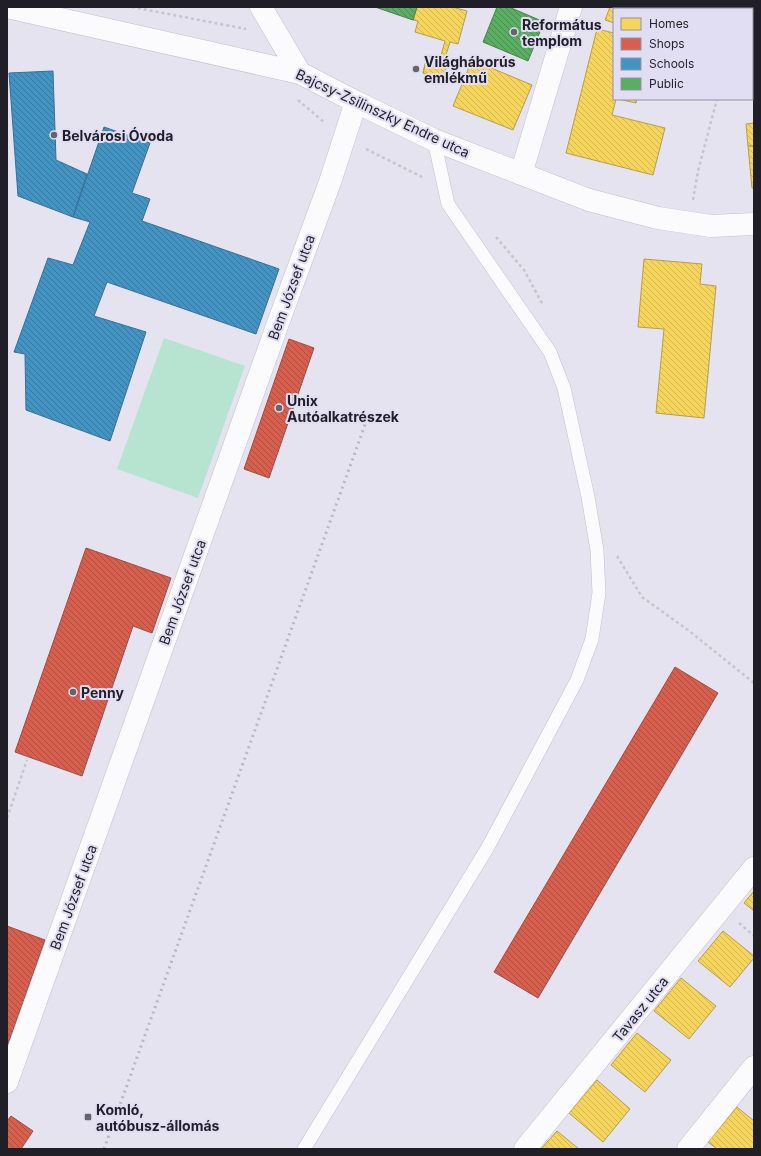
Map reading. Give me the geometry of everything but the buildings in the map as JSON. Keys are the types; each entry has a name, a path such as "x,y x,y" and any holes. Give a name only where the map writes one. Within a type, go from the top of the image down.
{"street":[{"name":"Bajcsy-Zsilinszky Endre utca","path":"7,7 300,73 434,140 589,200 658,218 711,226 754,224"},
{"path":"261,7 300,73"},
{"path":"521,174 571,7"},
{"name":"Bem József utca","path":"7,1082 277,326 330,182 356,102"},
{"name":"Tavasz utca","path":"525,1149 754,868"},
{"path":"688,1149 754,1067"}],"lane":[{"path":"304,1149 488,847 577,680 592,639 598,601 599,593 595,543 588,497 564,388 550,352 448,204 434,140"}],"path":[{"path":"132,7 278,35"},
{"path":"690,222 698,171 718,100"},
{"path":"344,138 445,189"},
{"path":"688,630 754,683"},
{"path":"7,818 27,760"}],"green space":[{"path":"164,338 245,366 198,498 117,469"}],"railway":[{"path":"104,1149 366,422"}],"place":[{"name":"Református templom","path":"514,32"},
{"name":"Világháborús emlékmű","path":"416,69"},
{"name":"Belvárosi Óvoda","path":"54,135"},
{"name":"Unix Autóalkatrészek","path":"279,408"},
{"name":"Penny","path":"73,692"},
{"name":"Komló, autóbusz-állomás","path":"88,1117"}]}
